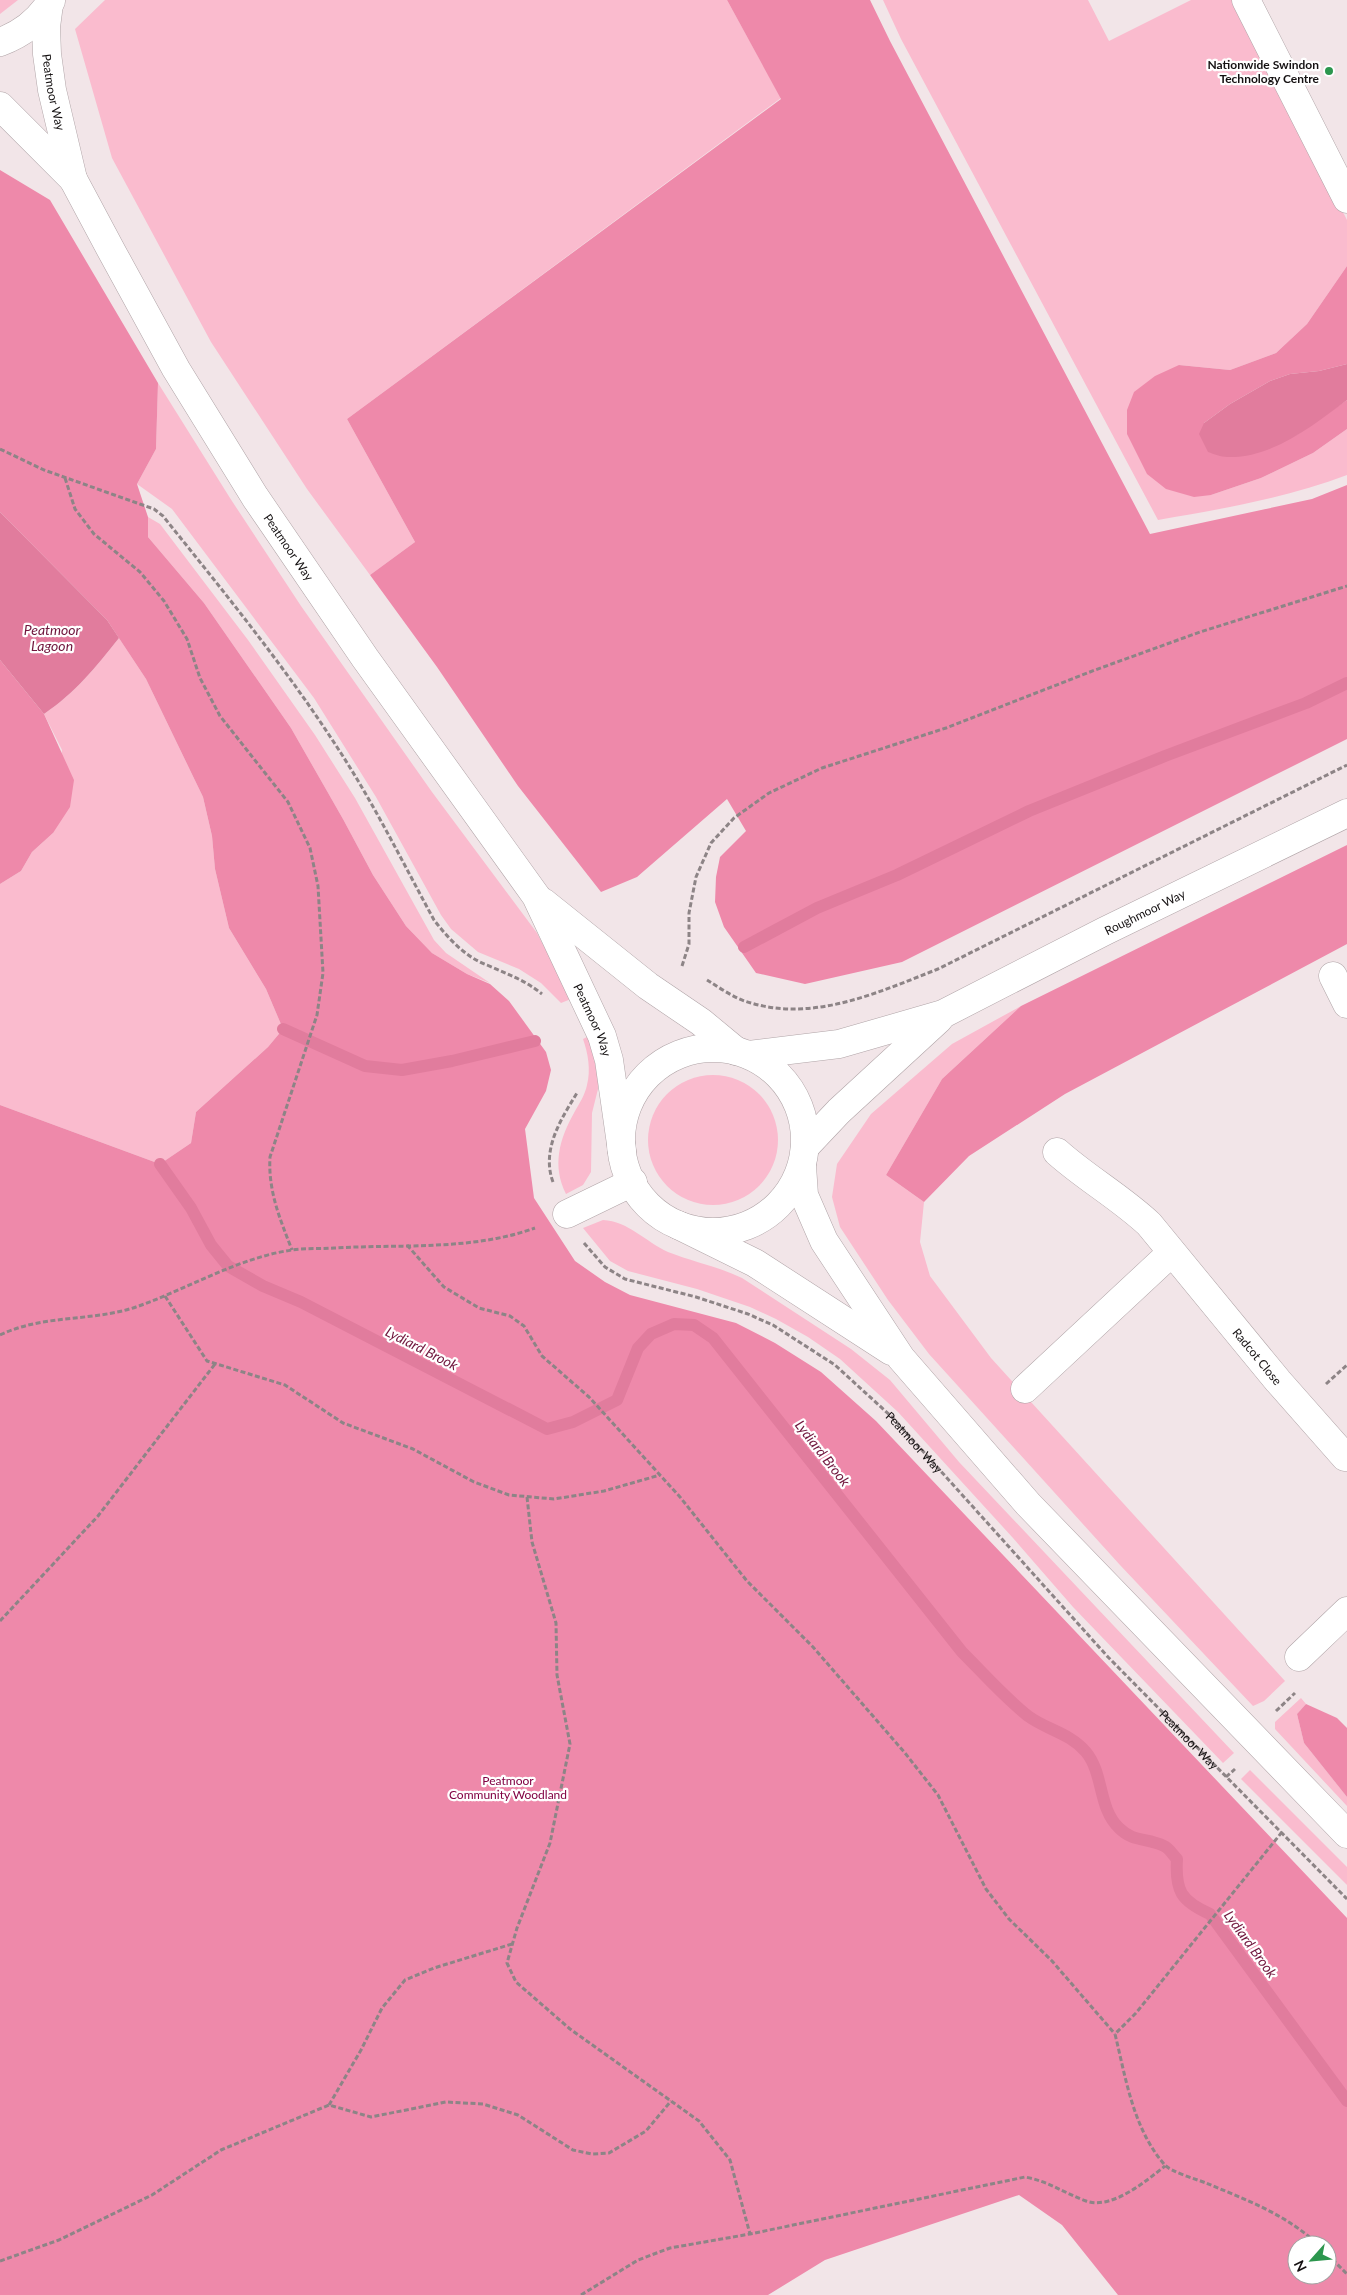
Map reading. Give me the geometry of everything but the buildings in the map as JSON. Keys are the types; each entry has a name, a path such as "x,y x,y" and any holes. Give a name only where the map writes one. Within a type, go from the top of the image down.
{"main road":[{"path":"1246,0 1347,199"},
{"path":"0,42 14,37 31,26 50,2"},
{"name":"Peatmoor Way","path":"50,2 46,27 47,54 52,90 73,179 176,369 255,497 365,658 536,896 602,1036 609,1060 622,1151"},
{"name":"Peatmoor Way","path":"0,106 73,179"},
{"name":"Roughmoor Way","path":"743,1053 839,1044 943,1014 1105,931 1347,813"},
{"name":"Peatmoor Way","path":"536,896 648,986 743,1053 766,1064 780,1076 792,1092 802,1118 803,1156"},
{"path":"1333,976 1347,1004"},
{"name":"Roughmoor Way","path":"803,1156 839,1111 943,1014"},
{"path":"743,1053 711,1048 692,1050 674,1056 658,1066 644,1080 632,1095 622,1132 622,1151 627,1170 633,1182 646,1203 661,1215 755,1263 901,1358"},
{"name":"Radcot Close","path":"1057,1152 1077,1170 1134,1209 1346,1458"},
{"path":"678,1224 697,1230 716,1232 735,1229 753,1223 770,1213 783,1200 794,1184 803,1156"},
{"path":"803,1156 804,1195 824,1241 901,1358 1028,1504 1347,1834"},
{"path":"567,1214 633,1182"},
{"path":"1026,1390 1171,1254"},
{"path":"1299,1657 1347,1611"}],"path":[{"path":"0,450 65,478 142,504 164,516 275,658 312,710 370,801 434,920 445,934 474,958 515,976 543,995"},
{"path":"65,478 75,510 94,534 140,572 164,601 187,639 200,678 220,716 288,802 306,840 318,886 324,973 318,1015 270,1157 269,1176 275,1206 292,1250"},
{"path":"690,971 682,966 688,944 689,913 696,877 711,842 734,818 769,793 822,768 946,728 1112,663 1200,632 1347,586"},
{"path":"698,976 749,1003 776,1008 809,1009 843,1003 938,969 1347,766"},
{"name":"Peatmoor Way","path":"577,1092 552,1141 550,1176 567,1214 586,1246 605,1267 625,1279 696,1297 748,1314 772,1325 835,1365 893,1418 1108,1656 1347,1899"},
{"path":"0,1335 47,1320 85,1317 134,1307 250,1261 292,1250 461,1244 511,1237 567,1214"},
{"path":"408,1245 444,1288 479,1308 510,1316 524,1326 542,1356 589,1397 680,1497 747,1581 813,1647 905,1753 938,1796 986,1889 1009,1919 1052,1961 1115,2034 1128,2093 1147,2139 1165,2166 1231,2194 1293,2224 1306,2235"},
{"path":"165,1296 207,1361 285,1386 343,1423 413,1449 474,1482 509,1495 554,1499 604,1491 660,1475"},
{"path":"0,1621 98,1516 215,1364"},
{"path":"527,1497 532,1542 556,1622 557,1675 570,1744 550,1843 512,1944 507,1963 516,1982 570,2029 699,2121 730,2160 750,2234"},
{"path":"1115,2034 1136,2013 1282,1832"},
{"path":"0,2261 59,2240 152,2195 222,2150 329,2105 361,2050 382,2008 405,1980 434,1968 512,1944"},
{"path":"329,2105 371,2117 446,2102 483,2104 518,2115 573,2150 592,2154 609,2153 646,2131 670,2102"},
{"path":"580,2295 638,2260 670,2248 750,2234 1025,2177 1043,2180 1089,2202 1103,2201 1124,2196 1165,2166"},
{"path":"1337,2264 1347,2274"}],"shaded area":[{"path":"0,0 18,0 0,14"},
{"path":"105,0 727,0 781,98 347,419 415,542 370,575 307,489 211,342 112,158 75,29"},
{"path":"883,0 1088,0 1109,41 1191,0 1235,0 1347,220 1347,266 1307,324 1276,353 1230,370 1179,365 1211,495 1261,478 1313,453 1347,429 1347,475 1277,496 1158,520 901,39"},
{"path":"158,383 301,606 432,792 537,933 571,999 561,1003 541,983 519,969 478,952 451,929 441,915 376,797 314,698 172,509 137,484 156,449"},
{"path":"148,517 160,524 248,640 315,735 355,798 434,940 446,953 490,983 467,974 432,953 406,926 373,875 291,728 204,603 148,537"},
{"path":"119,638 146,679 203,797 212,836 215,869 229,928 266,989 283,1029 268,1047 196,1112 191,1143 160,1164 0,1105 0,884 21,871 32,852 53,833 62,750 44,714 75,688"},
{"path":"1021,1006 942,1079 886,1175 924,1202 920,1242 930,1276 991,1358 1285,1681 1264,1701 1253,1706 1120,1565 929,1354 888,1300 840,1227 832,1197 837,1164 871,1114 952,1044"},
{"path":"589,1036 598,1073 598,1089 592,1113 591,1172 583,1185 566,1194 559,1173 559,1153 564,1133 586,1089 589,1068 583,1039"},
{"path":"713,1075 738,1080 759,1094 773,1115 778,1140 773,1165 759,1186 738,1200 713,1205 688,1200 667,1186 653,1165 648,1140 653,1115 667,1094 688,1080"},
{"path":"603,1220 621,1224 668,1252 742,1278 851,1349 890,1380 959,1462 1234,1753 1223,1763 1073,1607 898,1412 840,1359 808,1337 750,1307 697,1289 628,1271 610,1261 583,1228"},
{"path":"1301,1698 1306,1704 1297,1714 1304,1743 1347,1797 1347,1806 1275,1729 1275,1722"},
{"path":"1250,1770 1347,1867 1347,1885 1241,1779"}],"green space":[{"path":"727,0 870,0 1150,534 1312,499 1347,485 1347,739 902,962 805,984 756,973 724,927 715,902 716,877 720,857 746,831 727,799 637,877 601,892 518,786 437,667 370,575 415,542 347,419 781,99"},
{"name":"Peatmoor Community Woodland","path":"0,170 50,200 158,383 156,449 137,484 148,517 148,537 204,603 291,728 373,875 406,926 432,953 467,974 490,984 509,1001 546,1052 551,1070 546,1091 525,1129 534,1198 575,1261 605,1282 630,1295 736,1323 775,1343 821,1372 876,1421 1347,1918 1347,2295 1118,2295 1062,2225 1019,2195 825,2260 768,2295 0,2295 0,1105 160,1164 191,1143 196,1112 268,1047 283,1029 266,989 229,928 215,869 212,836 203,797 146,679 107,620 0,512"},
{"path":"1347,266 1347,364 1319,371 1290,374 1270,381 1230,404 1204,423 1269,448 1298,434 1347,400 1347,429 1313,453 1261,478 1211,495 1194,497 1166,489 1147,474 1127,434 1127,410 1134,392 1155,376 1179,365 1230,370 1276,353 1307,324"},
{"path":"0,660 44,714 74,780 70,807 53,833 32,852 21,871 0,884"},
{"path":"1347,845 1347,944 1065,1094 969,1156 924,1202 886,1175 942,1079 1021,1006"},
{"path":"1306,1704 1337,1718 1347,1728 1347,1797 1304,1743 1297,1714"}],"water":[{"path":"1347,364 1347,400 1306,430 1276,446 1243,456 1227,457 1208,452 1199,434 1204,423 1230,404 1270,381 1290,374 1319,371"},
{"name":"Peatmoor Lagoon","path":"0,512 107,620 119,638 75,688 44,714 0,660"}],"waterway":[{"path":"744,947 817,908 897,875 1029,811 1165,756 1306,703 1347,683"},
{"path":"283,1029 365,1066 402,1070 452,1061 535,1041"},
{"name":"Lydiard Brook","path":"160,1164 191,1208 211,1245 228,1266 263,1286 301,1302 547,1429 573,1422 617,1400 638,1348 651,1334 674,1324 694,1325 713,1338 962,1652 1019,1709 1035,1721 1073,1740 1086,1752 1096,1770 1108,1811 1112,1820 1119,1828 1130,1836 1166,1847 1177,1859 1177,1879 1182,1894 1192,1904 1210,1914 1347,2101"}],"place":[{"name":"Nationwide Swindon Technology Centre","path":"1329,71"}]}
